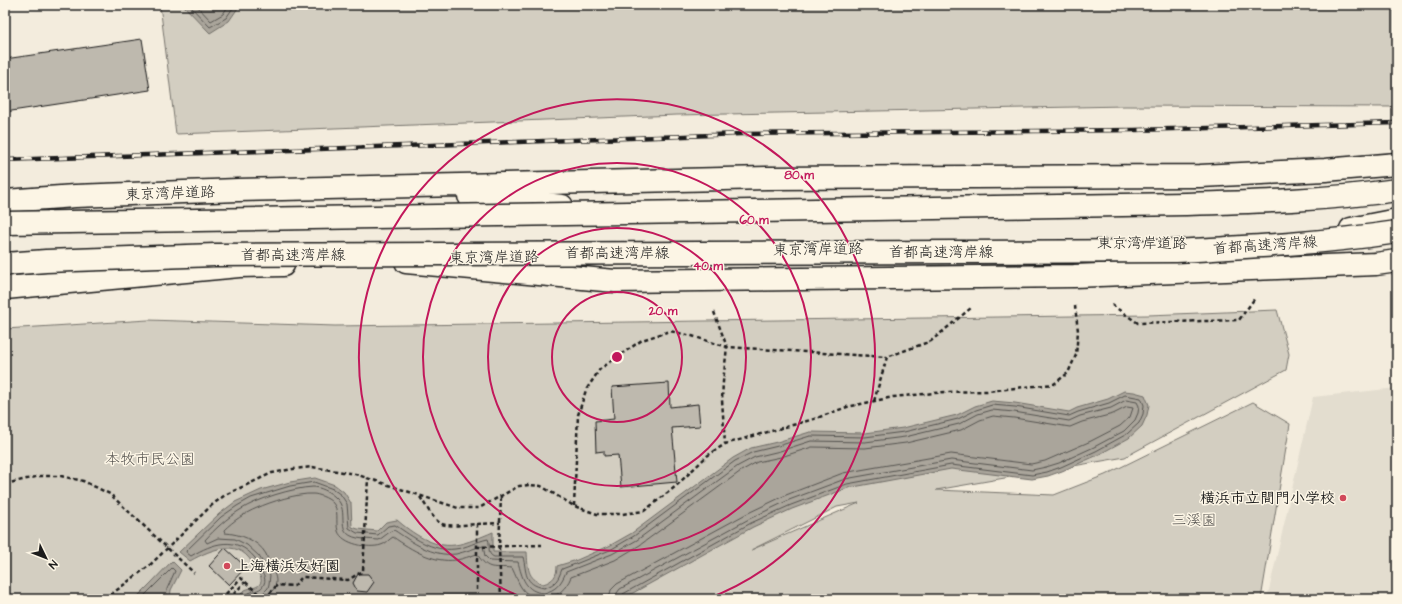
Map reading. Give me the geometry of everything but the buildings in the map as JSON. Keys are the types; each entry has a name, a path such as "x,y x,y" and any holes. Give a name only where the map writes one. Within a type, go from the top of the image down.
{"highway":[{"name":"東京湾岸道路","path":"5,201 98,195 238,190 759,178 1200,176 1324,170 1397,164"},
{"name":"東京湾岸道路","path":"384,187 676,218 1258,208 1342,203 1397,195"},
{"path":"5,224 1178,204 1313,199 1397,190"},
{"name":"東京湾岸道路","path":"5,288 239,266 381,260 1070,243 1175,244 1328,234 1397,220"},
{"name":"首都高速湾岸線","path":"5,264 46,261 223,255 1176,251 1364,237 1397,232"},
{"name":"東京湾岸道路","path":"381,260 615,282 1074,276 1368,264 1397,261"},
{"path":"5,271 46,261"}],"path":[{"path":"1112,305 1138,323 1239,320 1255,298"},
{"path":"105,599 150,565 212,505 225,495 254,480 272,473 312,467 355,474 401,488 420,497 458,508 479,508 519,486 530,485 541,486 574,506 597,514 622,514 644,511 675,488 707,456 725,444 814,419 847,407 893,397 945,392 987,391 1054,384 1068,373 1076,355 1078,331 1076,306"},
{"path":"574,506 578,415 586,390 600,369 642,340 670,331 727,347 887,357 931,341 971,308"},
{"path":"714,312 727,347 722,400 725,444"},
{"path":"874,401 887,357"},
{"path":"5,484 40,476 61,476 83,481 110,494 194,573"},
{"path":"221,599 241,578 264,599 277,585 294,586 302,577 348,580 363,571 368,478"},
{"path":"501,599 499,547 502,496"},
{"path":"420,497 440,523 451,525 500,523"},
{"path":"477,524 477,590"},
{"path":"477,547 542,545"},
{"path":"229,599 245,582"}],"shaded area":[{"name":"横浜市立間門小学校","path":"1397,388 1397,599 1267,599 1313,397"}],"green space":[{"path":"160,5 1397,5 1397,107 1125,106 677,115 176,134"},
{"name":"本牧市民公園","path":"1277,310 1289,354 1286,370 1125,457 936,490 1054,495 1105,475 1253,402 1290,424 1261,599 5,599 5,329 148,320 335,326 1148,315","holes":["859,503 751,550 837,507"]}],"water":[{"path":"183,5 240,5 229,21 210,33"},
{"path":"1124,391 1145,395 1149,405 1147,415 1142,426 1129,438 1098,455 1062,471 1048,476 1032,479 951,469 848,488 792,509 753,527 622,599 237,599 245,590 256,587 261,582 260,576 249,558 242,552 226,548 217,549 190,561 179,552 219,514 235,502 261,490 290,482 315,478 335,485 344,492 351,503 352,527 377,531 386,522 397,520 409,530 431,542 447,545 465,543 493,532 493,552 527,552 529,572 534,579 543,584 554,578 557,566 577,560 609,546 632,533 733,458 751,448 810,432 865,433 903,428 957,415 975,406 992,401 1015,403 1069,412 1077,408 1108,399"},
{"path":"172,561 181,570 171,590 170,599 135,599 151,583"}],"railway":[{"path":"5,160 741,134 1134,130 1397,123"}],"place":[{"name":"横浜市立間門小学校","path":"1343,498"},
{"name":"上海横浜友好園","path":"227,566"}],"park label":[{"name":"三溪園","path":"1194,520"}]}
